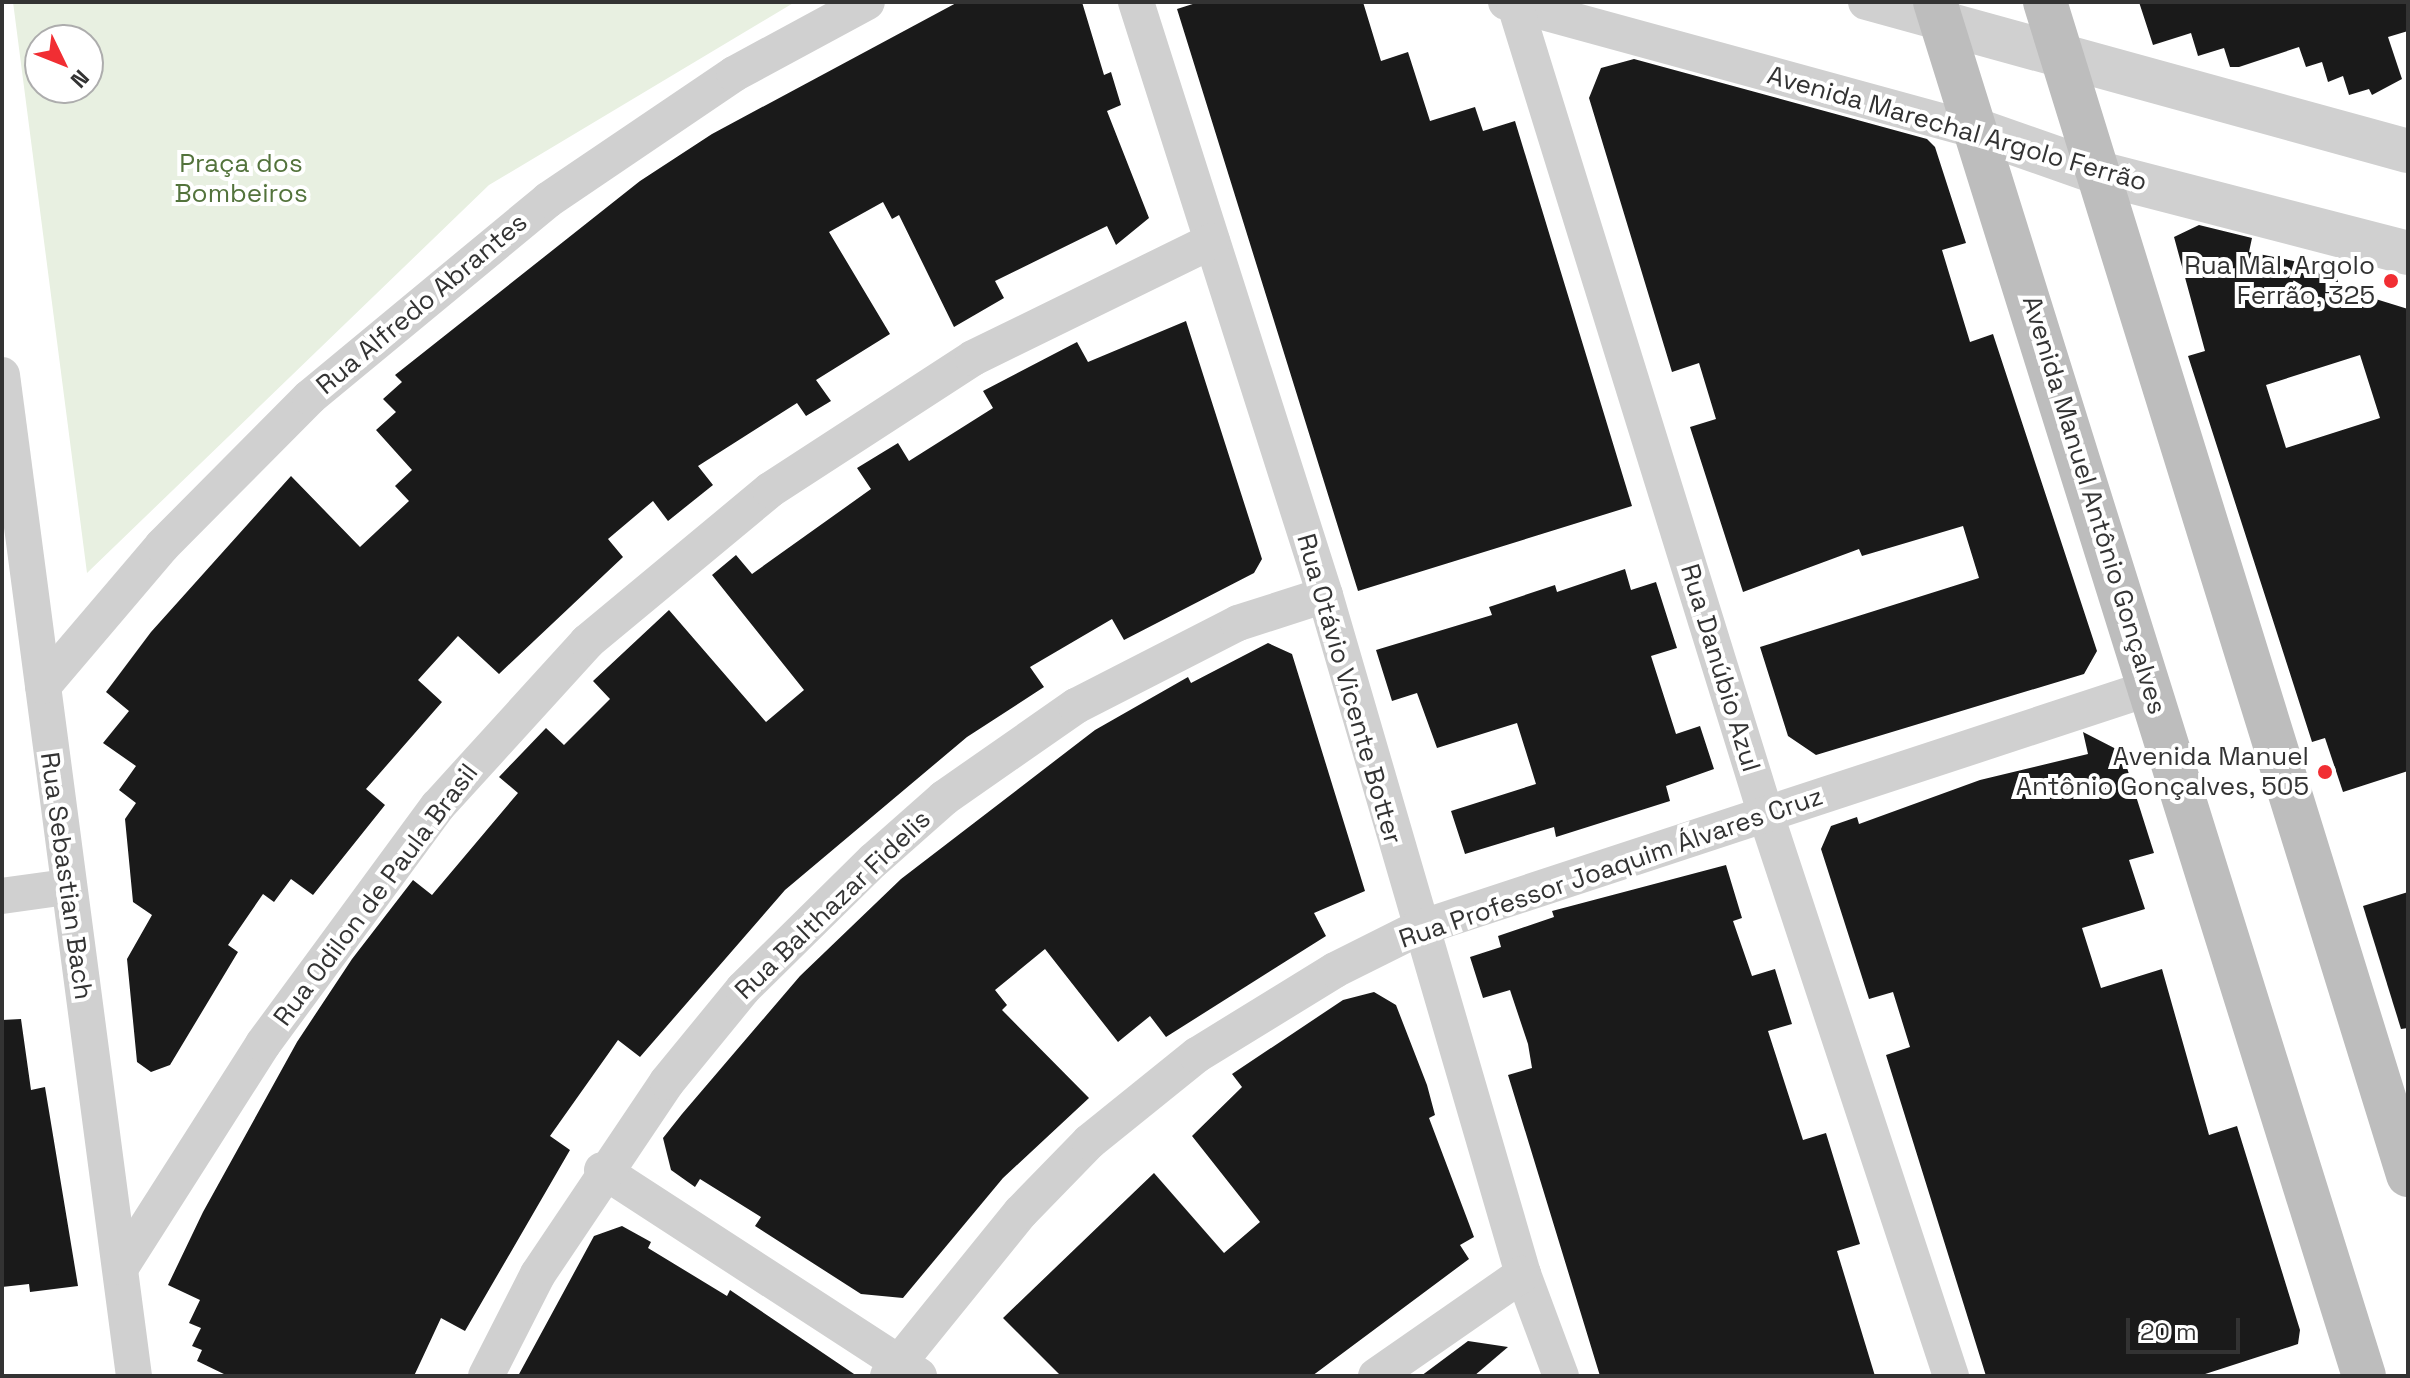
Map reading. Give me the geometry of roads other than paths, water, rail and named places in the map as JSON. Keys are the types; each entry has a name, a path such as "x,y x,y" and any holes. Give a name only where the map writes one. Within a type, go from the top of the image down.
{"main road":[{"path":"2045,2 2408,1175"},
{"name":"Avenida Manuel Antônio Gonçalves","path":"1939,12 1979,131 2361,1375"}],"street":[{"name":"Rua Alfredo Abrantes","path":"43,686 162,546 310,397 548,200 734,74 867,2"},
{"name":"Rua Otávio Vicente Botter","path":"1136,2 1325,595 1417,929 1523,1274 1561,1376"},
{"path":"1866,2 1939,12 2061,55 2408,151"},
{"name":"Avenida Marechal Argolo Ferrão","path":"1512,3 1979,131 2099,173 2408,253"},
{"name":"Rua Danúbio Azul","path":"1512,3 1766,815 1951,1376"},
{"name":"Rua Odilon de Paula Brasil","path":"121,1267 263,1044 438,806 587,642 770,490 973,358 1212,241"},
{"name":"Rua Sebastian Bach","path":"2,375 66,887 134,1376"},
{"name":"Rua Balthazar Fidelis","path":"486,1376 602,1170 743,989 944,798 1076,706 1238,623 1325,595"},
{"name":"Rua Professor Joaquim Álvares Cruz","path":"901,1371 1089,1142 1197,1055 1417,929 2150,688"},
{"path":"2,896 66,887"},
{"path":"602,1170 901,1371"},
{"path":"1376,1376 1523,1274"}],"place":[{"name":"Rua Mal. Argolo Ferrão, 325","path":"2391,281"},
{"name":"Avenida Manuel Antônio Gonçalves, 505","path":"2325,772"}],"park label":[{"name":"Praça dos Bombeiros","path":"241,179"}]}
